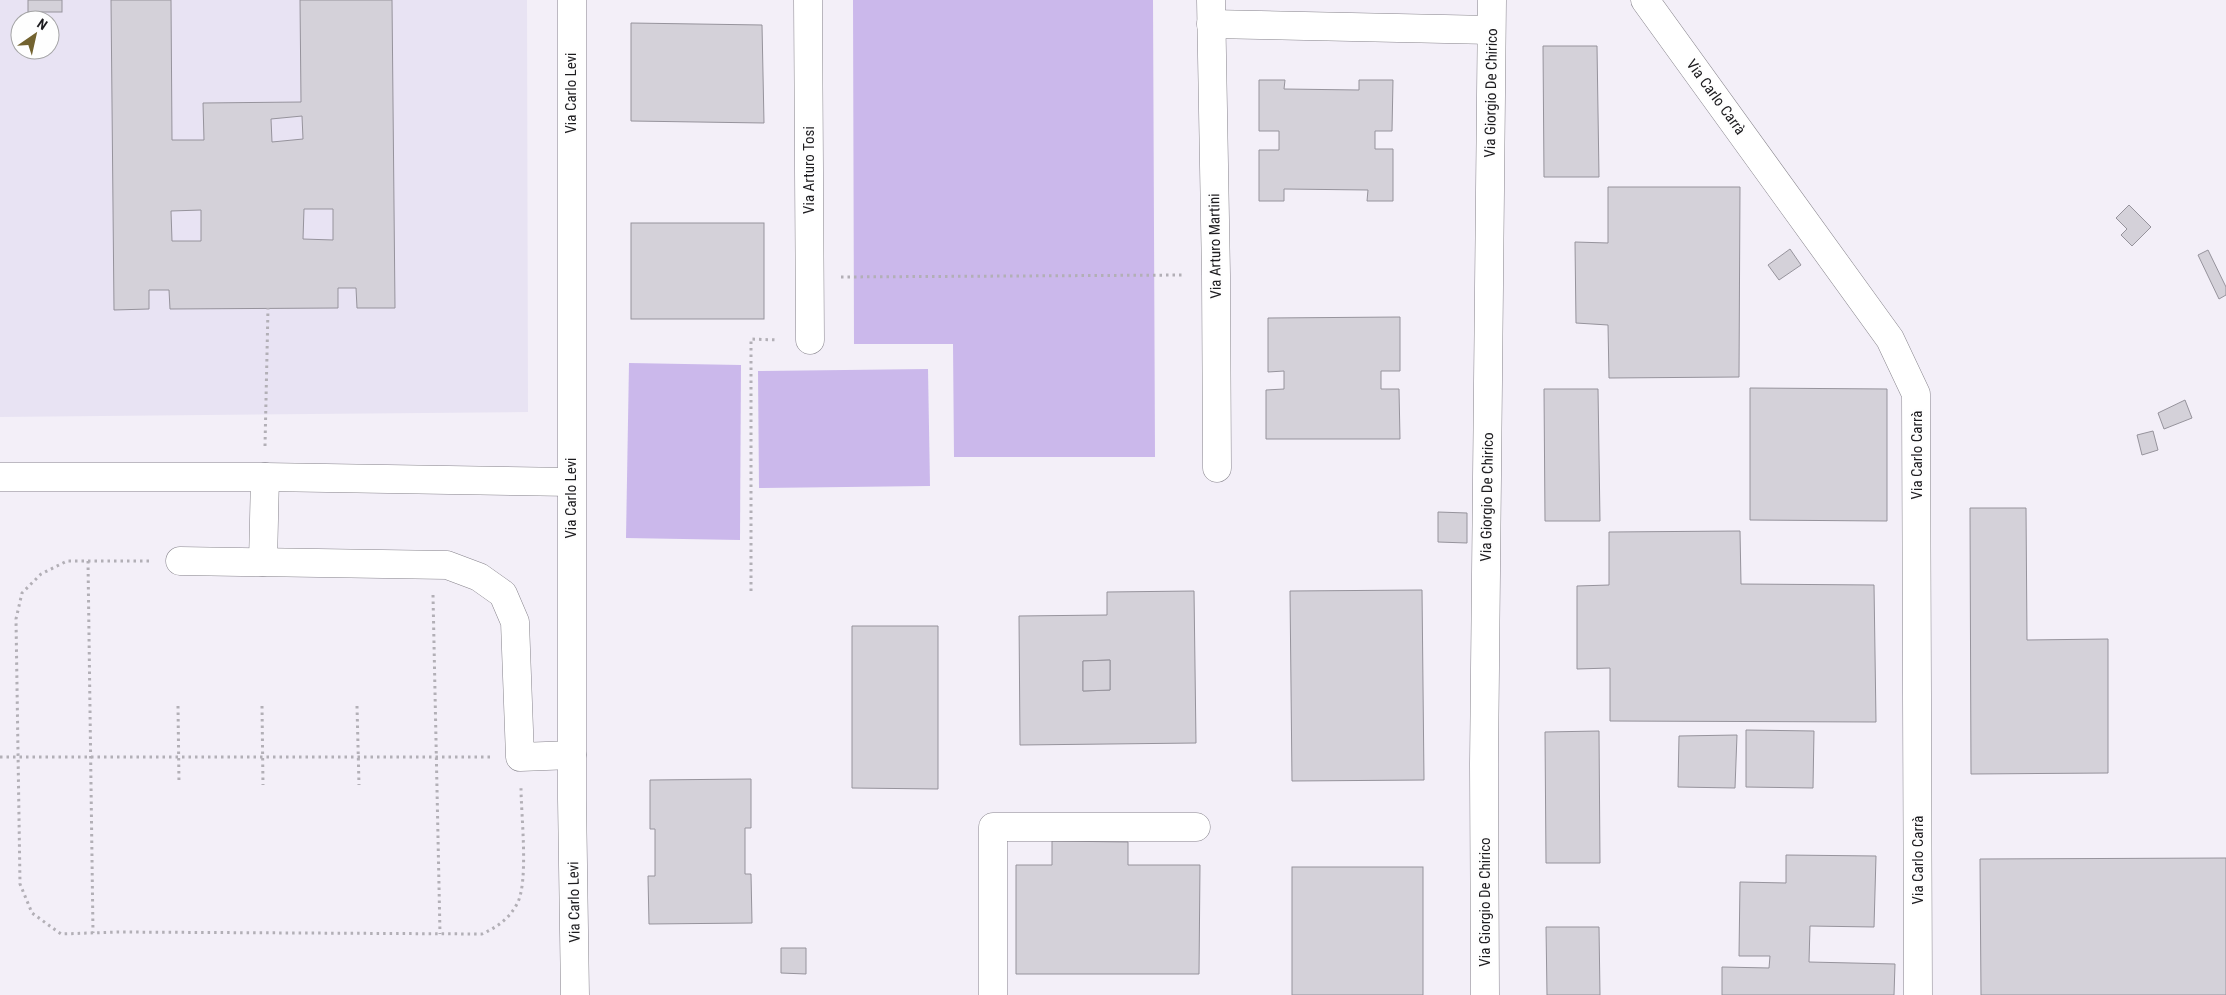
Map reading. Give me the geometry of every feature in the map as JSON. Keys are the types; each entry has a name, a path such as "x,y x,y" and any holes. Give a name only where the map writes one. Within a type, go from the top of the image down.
{"street":[{"name":"Via Carlo Levi","path":"572,0 571,482 575,995"},
{"name":"Via Arturo Tosi","path":"808,0 810,340"},
{"name":"Via Giorgio De Chirico","path":"1486,995 1484,754 1492,0"},
{"name":"Via Carlo Carrà","path":"1646,0 1890,339 1916,394 1918,995"},
{"name":"Via Arturo Martini","path":"1217,468 1216,274 1211,12 1491,30"},
{"path":"0,477 265,477 571,482"},
{"path":"263,562 265,477"},
{"path":"180,561 447,565 479,577 503,594 515,622 520,757 572,755"},
{"path":"993,995 993,827 1196,828"}],"path":[{"path":"810,277 1216,274"},
{"path":"265,477 268,308"},
{"path":"751,340 752,591"},
{"path":"88,561 92,933"},
{"path":"0,757 18,757 90,757 179,756 520,757 523,872 518,903 501,925 482,934 61,934 32,913 20,884 18,757 16,619 22,593 41,574 67,562 180,561"},
{"path":"432,565 440,934"},
{"path":"178,706 180,784"},
{"path":"262,706 263,785"},
{"path":"357,706 359,785"}],"shaded area":[{"path":"0,0 527,0 528,412 0,417"},
{"path":"853,0 1153,0 1155,457 954,457 953,344 854,344"},
{"path":"629,363 741,365 740,540 626,538"},
{"path":"928,369 930,486 759,488 758,371"}],"building":[{"path":"28,0 62,0 62,12 60,10 28,10"},
{"path":"111,0 171,0 172,140 204,140 203,103 301,102 300,0 392,0 395,308 357,308 356,288 338,288 338,308 170,309 169,290 149,290 149,309 114,310","holes":["302,116 303,139 272,142 271,119","304,209 333,209 333,240 303,239","201,210 201,241 172,241 171,211"]},
{"path":"631,23 762,25 764,123 631,121"},
{"path":"1543,46 1597,46 1599,177 1544,177"},
{"path":"1259,80 1285,80 1284,89 1359,90 1359,80 1393,80 1392,131 1375,131 1375,149 1393,149 1393,201 1367,201 1368,190 1284,189 1284,201 1259,201 1259,150 1279,150 1279,131 1259,131"},
{"path":"1608,187 1740,187 1739,377 1609,378 1608,325 1576,323 1575,242 1608,243"},
{"path":"2129,205 2151,227 2132,246 2121,235 2127,229 2116,218"},
{"path":"631,223 764,223 764,319 631,319"},
{"path":"1790,249 1801,265 1779,280 1768,265"},
{"path":"2208,250 2226,287 2226,295 2219,299 2198,255"},
{"path":"1400,317 1400,371 1381,371 1381,389 1399,389 1400,439 1266,439 1266,390 1284,389 1284,371 1268,372 1268,318"},
{"path":"1750,388 1887,389 1887,521 1750,520"},
{"path":"1544,389 1598,389 1600,521 1545,521"},
{"path":"2185,400 2192,418 2164,429 2158,413"},
{"path":"2153,431 2158,450 2142,455 2137,435"},
{"path":"1970,508 2026,508 2027,640 2108,639 2108,773 1971,774"},
{"path":"1438,512 1467,513 1467,543 1438,542"},
{"path":"1740,531 1741,584 1874,585 1876,722 1610,721 1610,668 1577,669 1577,586 1609,585 1609,532"},
{"path":"1422,590 1424,780 1292,781 1290,591"},
{"path":"1194,591 1196,743 1020,745 1019,616 1107,615 1107,592","holes":["1110,660 1110,690 1083,691 1083,661"]},
{"path":"852,626 938,626 938,789 852,788"},
{"path":"1110,660 1110,690 1083,691 1083,661"},
{"path":"1746,730 1814,731 1813,788 1746,787"},
{"path":"1599,731 1600,863 1546,863 1545,732"},
{"path":"1737,735 1735,788 1678,787 1679,736"},
{"path":"751,779 751,828 745,828 745,874 751,874 752,923 649,924 648,876 655,876 655,829 650,829 650,780"},
{"path":"1052,841 1128,842 1128,865 1200,865 1199,974 1016,974 1016,865 1052,865"},
{"path":"1786,855 1876,856 1874,927 1810,926 1809,962 1895,964 1894,995 1722,995 1722,967 1769,968 1770,956 1739,956 1740,882 1786,883"},
{"path":"2226,858 2226,995 1981,995 1980,859"},
{"path":"1292,867 1423,867 1423,995 1292,995"},
{"path":"1546,927 1599,927 1600,995 1547,995"},
{"path":"781,948 806,948 806,974 781,973"}]}
